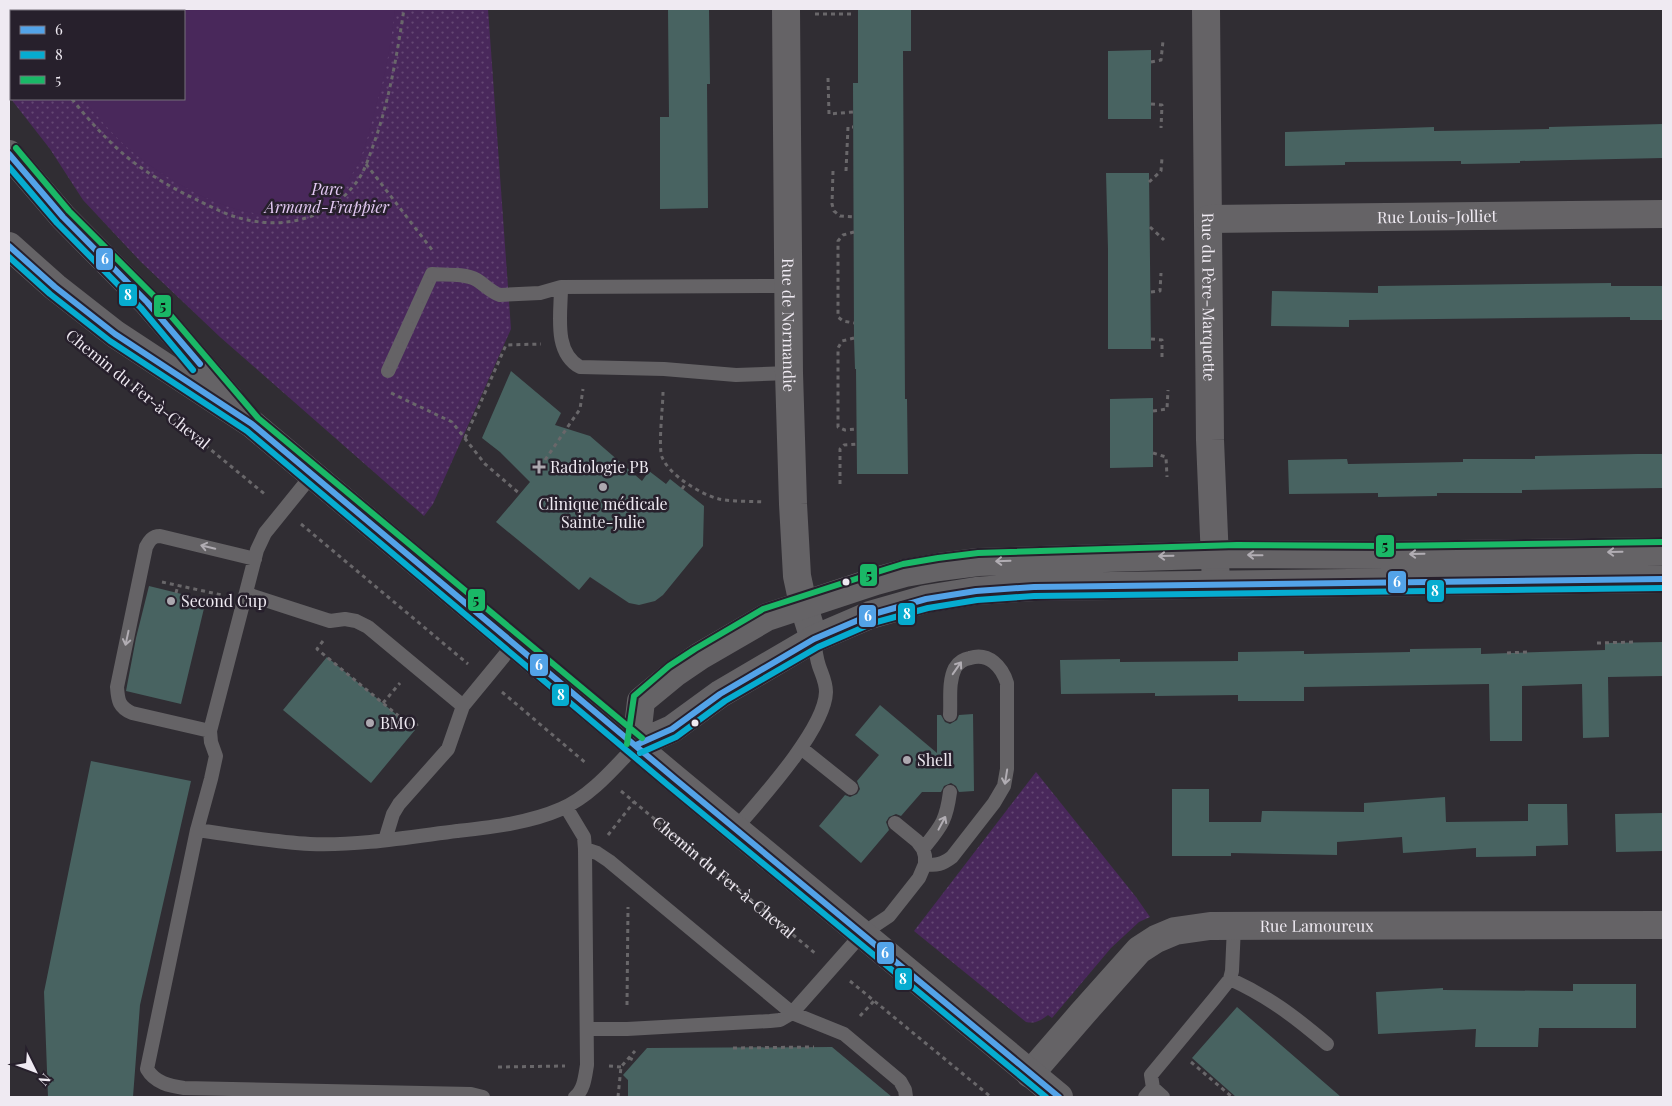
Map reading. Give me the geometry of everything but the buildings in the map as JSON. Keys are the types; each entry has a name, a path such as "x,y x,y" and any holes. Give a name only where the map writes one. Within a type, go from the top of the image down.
{"street":[{"name":"Rue du Père-Marquette","path":"1206,9 1210,440 1216,584"},
{"name":"Rue de Normandie","path":"786,11 789,374 793,504 797,576 803,604 814,639"},
{"name":"Chemin du Fer-à-Cheval","path":"9,154 63,217 147,302 252,424"},
{"name":"Rue Louis-Jolliet","path":"1209,219 1663,214"},
{"name":"Chemin du Fer-à-Cheval","path":"9,246 55,287 115,334 252,424 735,829 1059,1097"},
{"path":"636,745 641,701 675,673 726,639 767,617 905,573 968,564 1066,559 1663,551"},
{"path":"636,745 672,728 720,694 814,639 870,615 926,599 976,591 1034,587 1663,579"},
{"name":"Rue Lamoureux","path":"1030,1074 1126,964 1148,943 1187,928 1234,926 1663,925"}],"lane":[{"path":"388,371 432,274 467,276 476,279 494,293 500,295 540,294 561,287 788,286"},
{"path":"561,287 562,343 568,357 580,367 664,369 736,375 789,374"},
{"path":"312,475 265,533 257,550 210,731 211,742 216,756 212,780 197,830 148,1069 151,1076 160,1082 184,1088 471,1094 483,1097"},
{"path":"210,731 132,713 124,709 120,704 117,687 146,547 155,536 160,536 255,559"},
{"path":"247,594 330,621 345,619 368,627 463,706"},
{"path":"735,829 801,748 824,708 826,691 814,639"},
{"path":"385,840 393,814 399,804 448,749 463,706 514,644"},
{"path":"925,864 934,866 952,857 994,803 1004,786 1007,769 1007,683 1004,673 996,664 987,658 975,656 964,660 956,667 951,678 950,715"},
{"path":"197,830 311,844 385,840 494,826 534,818 566,806 604,778 636,745"},
{"path":"801,748 851,788"},
{"path":"923,849 941,826 947,812 950,792"},
{"path":"566,806 584,837 585,849 587,1065 583,1086 575,1097"},
{"path":"587,1029 627,1029 770,1022 780,1020 792,1013 862,934 889,916 919,878 925,864 923,849 917,841 895,823"},
{"path":"585,849 597,853 609,861 792,1013 844,1034 900,1081 905,1090 906,1097"},
{"path":"1153,1094 1151,1075 1230,979 1234,926"},
{"path":"1230,979 1255,990 1283,1008 1327,1044"}],"path":[{"path":"73,100 106,138 122,152 157,178 220,211 252,221 268,223 302,220 317,215 331,207 359,179 377,134 389,86 404,9"},
{"path":"831,9 831,14"},
{"path":"786,11 852,14"},
{"path":"1151,62 1161,60 1163,41"},
{"path":"828,78 829,114 853,112"},
{"path":"1151,104 1162,105 1160,128"},
{"path":"846,171 848,127 853,127"},
{"path":"1149,182 1161,171 1162,158"},
{"path":"366,164 434,252"},
{"path":"833,171 832,204 834,212 840,216 854,217"},
{"path":"1150,227 1164,240"},
{"path":"854,232 843,235 838,240 838,317 842,322 854,323"},
{"path":"1151,292 1160,291 1161,273"},
{"path":"854,338 842,341 838,348 838,427 845,430 857,429"},
{"path":"1151,339 1162,340 1162,358"},
{"path":"465,438 506,345 562,343"},
{"name":"Chemin du Fer-à-Cheval","path":"124,378 267,495"},
{"path":"1153,411 1167,409 1168,390"},
{"path":"390,392 452,422 485,464 520,494"},
{"path":"545,460 580,409"},
{"path":"662,418 661,456 667,466 686,483 703,493 720,499 793,504"},
{"path":"840,484 840,449 844,445 857,444"},
{"path":"1153,453 1166,457 1167,477"},
{"path":"682,489 686,483"},
{"path":"301,523 467,663"},
{"path":"161,582 222,595"},
{"path":"176,593 178,585"},
{"path":"1597,643 1638,642"},
{"path":"317,649 412,727 418,724"},
{"path":"1507,653 1528,652"},
{"path":"504,694 572,751"},
{"name":"Chemin du Fer-à-Cheval","path":"606,836 634,802 814,952"},
{"path":"627,1005 628,902"},
{"path":"852,982 991,1097"},
{"path":"860,1016 874,1001"},
{"path":"725,1048 822,1047"},
{"path":"618,1097 621,1067 638,1048"},
{"path":"629,1058 636,1061"},
{"path":"1191,1062 1233,1097"},
{"path":"498,1067 587,1065 621,1067"}],"green space":[{"name":"Parc Armand-Frappier","path":"9,9 488,9 511,329 433,504 424,516 220,337 141,262 83,200 50,149 12,100 185,100 185,10 10,10 10,98"},
{"path":"395,9 385,70 370,130 355,170 342,188 319,206 292,215 263,215 234,208 204,197 176,182 150,166 129,149 84,100 185,100 185,10 36,10"},
{"path":"1036,772 1150,917 1139,922 1111,948 1052,1018 1048,1015 1032,1023 1026,1022 914,931"}],"transit line":[{"name":"5","path":"16,148 69,211 154,296 258,418 642,738"},
{"name":"6","path":"9,154 63,217 147,302 200,364"},
{"name":"8","path":"9,167 57,223 141,308 193,370"},
{"name":"6","path":"9,246 55,287 115,334 252,424 675,779 1059,1097"},
{"name":"8","path":"9,257 50,294 110,341 247,431 669,786 1046,1097"},
{"name":"5","path":"627,744 634,696 669,666 695,649 763,609 903,564 978,553 1237,545 1387,546 1663,542"},
{"name":"6","path":"636,745 672,729 720,694 814,639 870,615 926,599 976,591 1034,587 1663,579"},
{"name":"8","path":"640,753 676,737 725,701 818,647 873,623 928,608 977,600 1034,596 1663,588"}],"place":[{"name":"Radiologie PB","path":"539,467"},
{"name":"Clinique médicale Sainte-Julie","path":"603,487"},
{"name":"Second Cup","path":"171,601"},
{"name":"BMO","path":"370,723"},
{"name":"Shell","path":"907,760"}]}
